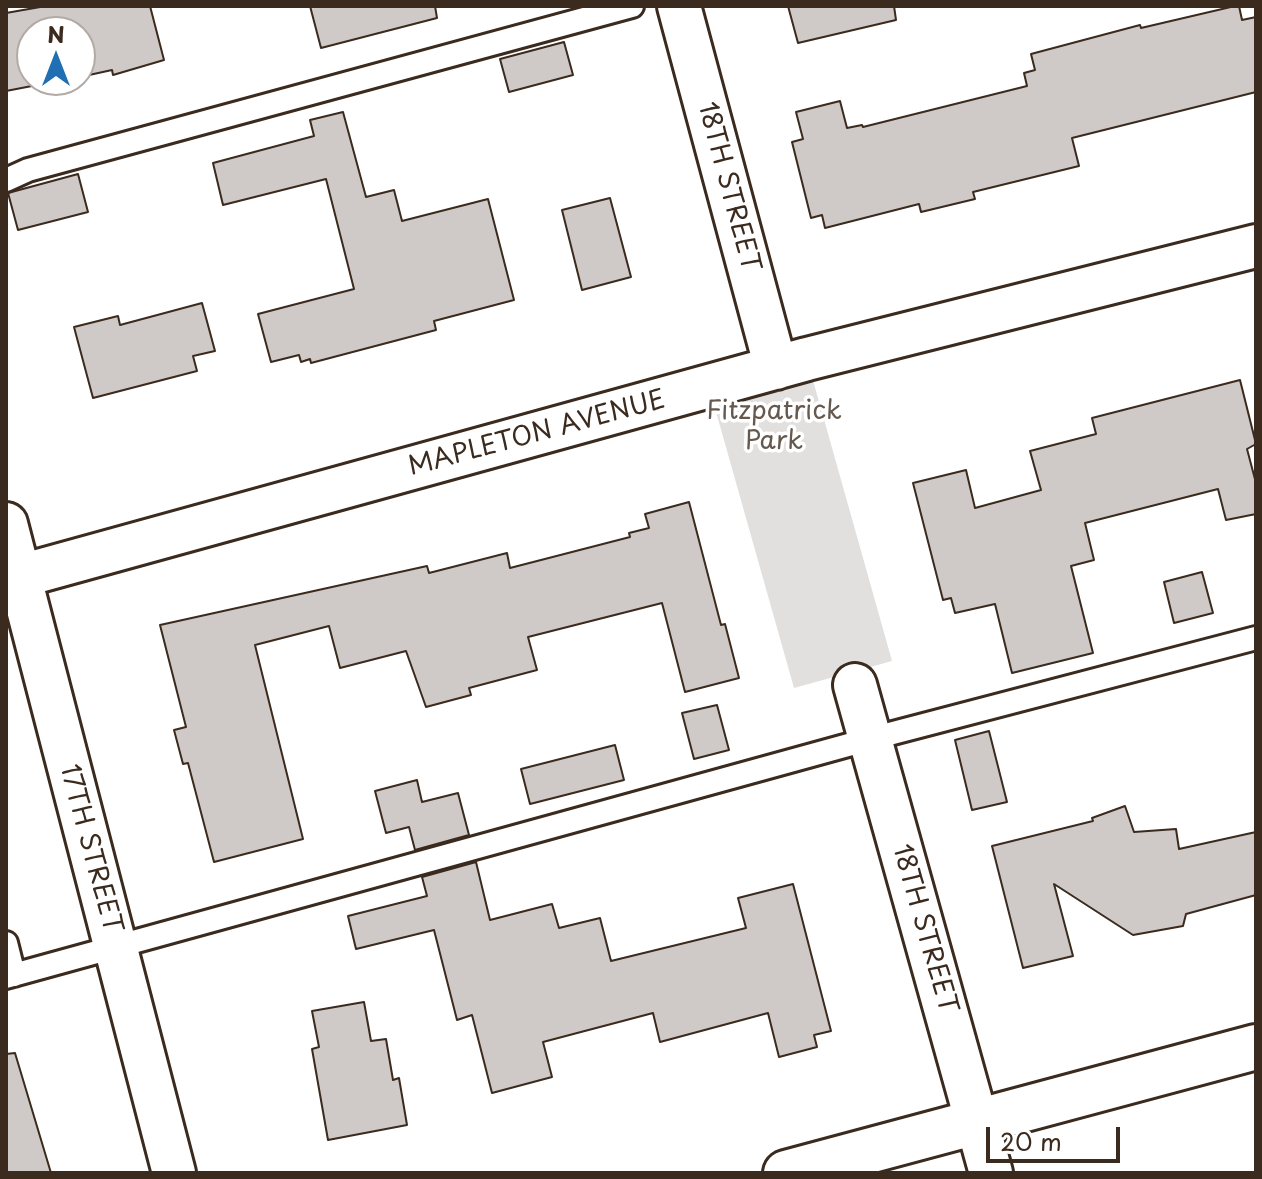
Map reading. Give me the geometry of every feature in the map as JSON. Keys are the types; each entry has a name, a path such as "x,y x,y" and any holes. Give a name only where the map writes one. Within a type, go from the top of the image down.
{"street":[{"name":"18TH STREET","path":"679,6 776,368"},
{"name":"MAPLETON AVENUE","path":"12,579 776,368 1256,246"},
{"name":"17TH STREET","path":"6,524 12,579 115,947 174,1173"},
{"name":"18TH STREET","path":"855,685 991,1173"},
{"path":"786,1173 1256,1047"}],"lane":[{"path":"6,180 28,170 632,6"},
{"path":"6,943 10,976 870,739 1256,638"}],"green space":[{"name":"Fitzpatrick Park","path":"807,359 892,661 794,688 709,387"}],"building":[{"path":"46,6 150,6 164,60 113,75 112,70 96,74 96,16 16,16 16,89 6,91 6,13"},
{"path":"310,6 435,6 437,18 321,48"},
{"path":"788,6 894,6 896,20 798,43"},
{"path":"1239,6 1242,20 1256,17 1256,92 1072,138 1079,166 973,192 975,199 921,212 919,204 825,228 822,215 811,218 792,142 803,139 796,112 840,101 847,128 863,127 1027,86 1024,73 1035,70 1031,54 1140,25 1141,28"},
{"path":"564,42 573,75 509,92 500,59"},
{"path":"343,112 366,197 394,190 402,221 488,199 514,300 434,321 436,330 311,363 310,359 301,362 299,355 271,362 258,314 354,289 326,179 223,205 213,163 314,136 310,120"},
{"path":"78,174 88,212 18,230 8,193"},
{"path":"610,198 631,277 582,290 562,210"},
{"path":"202,303 215,351 193,356 197,371 93,398 74,327 118,316 120,325"},
{"path":"1240,380 1256,444 1247,449 1256,483 1256,514 1226,520 1218,489 1085,523 1094,560 1071,566 1093,653 1012,673 995,604 955,613 951,598 943,600 913,483 966,470 975,508 1041,490 1030,451 1096,434 1092,418"},
{"path":"689,502 721,625 725,624 739,678 685,692 662,603 528,637 537,670 469,688 471,695 426,707 406,651 340,668 329,626 255,645 303,839 214,862 188,763 183,764 174,730 186,727 160,625 427,566 429,573 507,553 510,568 630,537 629,533 649,528 645,514"},
{"path":"1202,572 1213,613 1174,623 1164,582"},
{"path":"717,705 729,750 694,759 682,713"},
{"path":"989,731 1007,802 972,810 955,740"},
{"path":"615,745 624,780 530,804 521,769"},
{"path":"417,780 422,802 458,793 469,835 415,850 409,827 386,833 375,791"},
{"path":"1125,806 1134,832 1176,829 1179,849 1256,832 1256,895 1186,914 1183,926 1133,935 1054,884 1073,956 1023,968 992,846 1093,821 1092,818"},
{"path":"476,862 490,920 552,904 559,928 600,918 611,961 746,928 738,898 793,884 831,1031 814,1035 817,1047 779,1057 768,1013 660,1042 653,1013 543,1042 552,1077 492,1093 472,1015 457,1020 434,930 356,949 348,916 427,896 422,877"},
{"path":"364,1002 371,1041 386,1039 393,1080 399,1078 407,1125 328,1140 312,1049 319,1047 312,1011"},
{"path":"15,1053 51,1173 6,1173 6,1054"}]}
